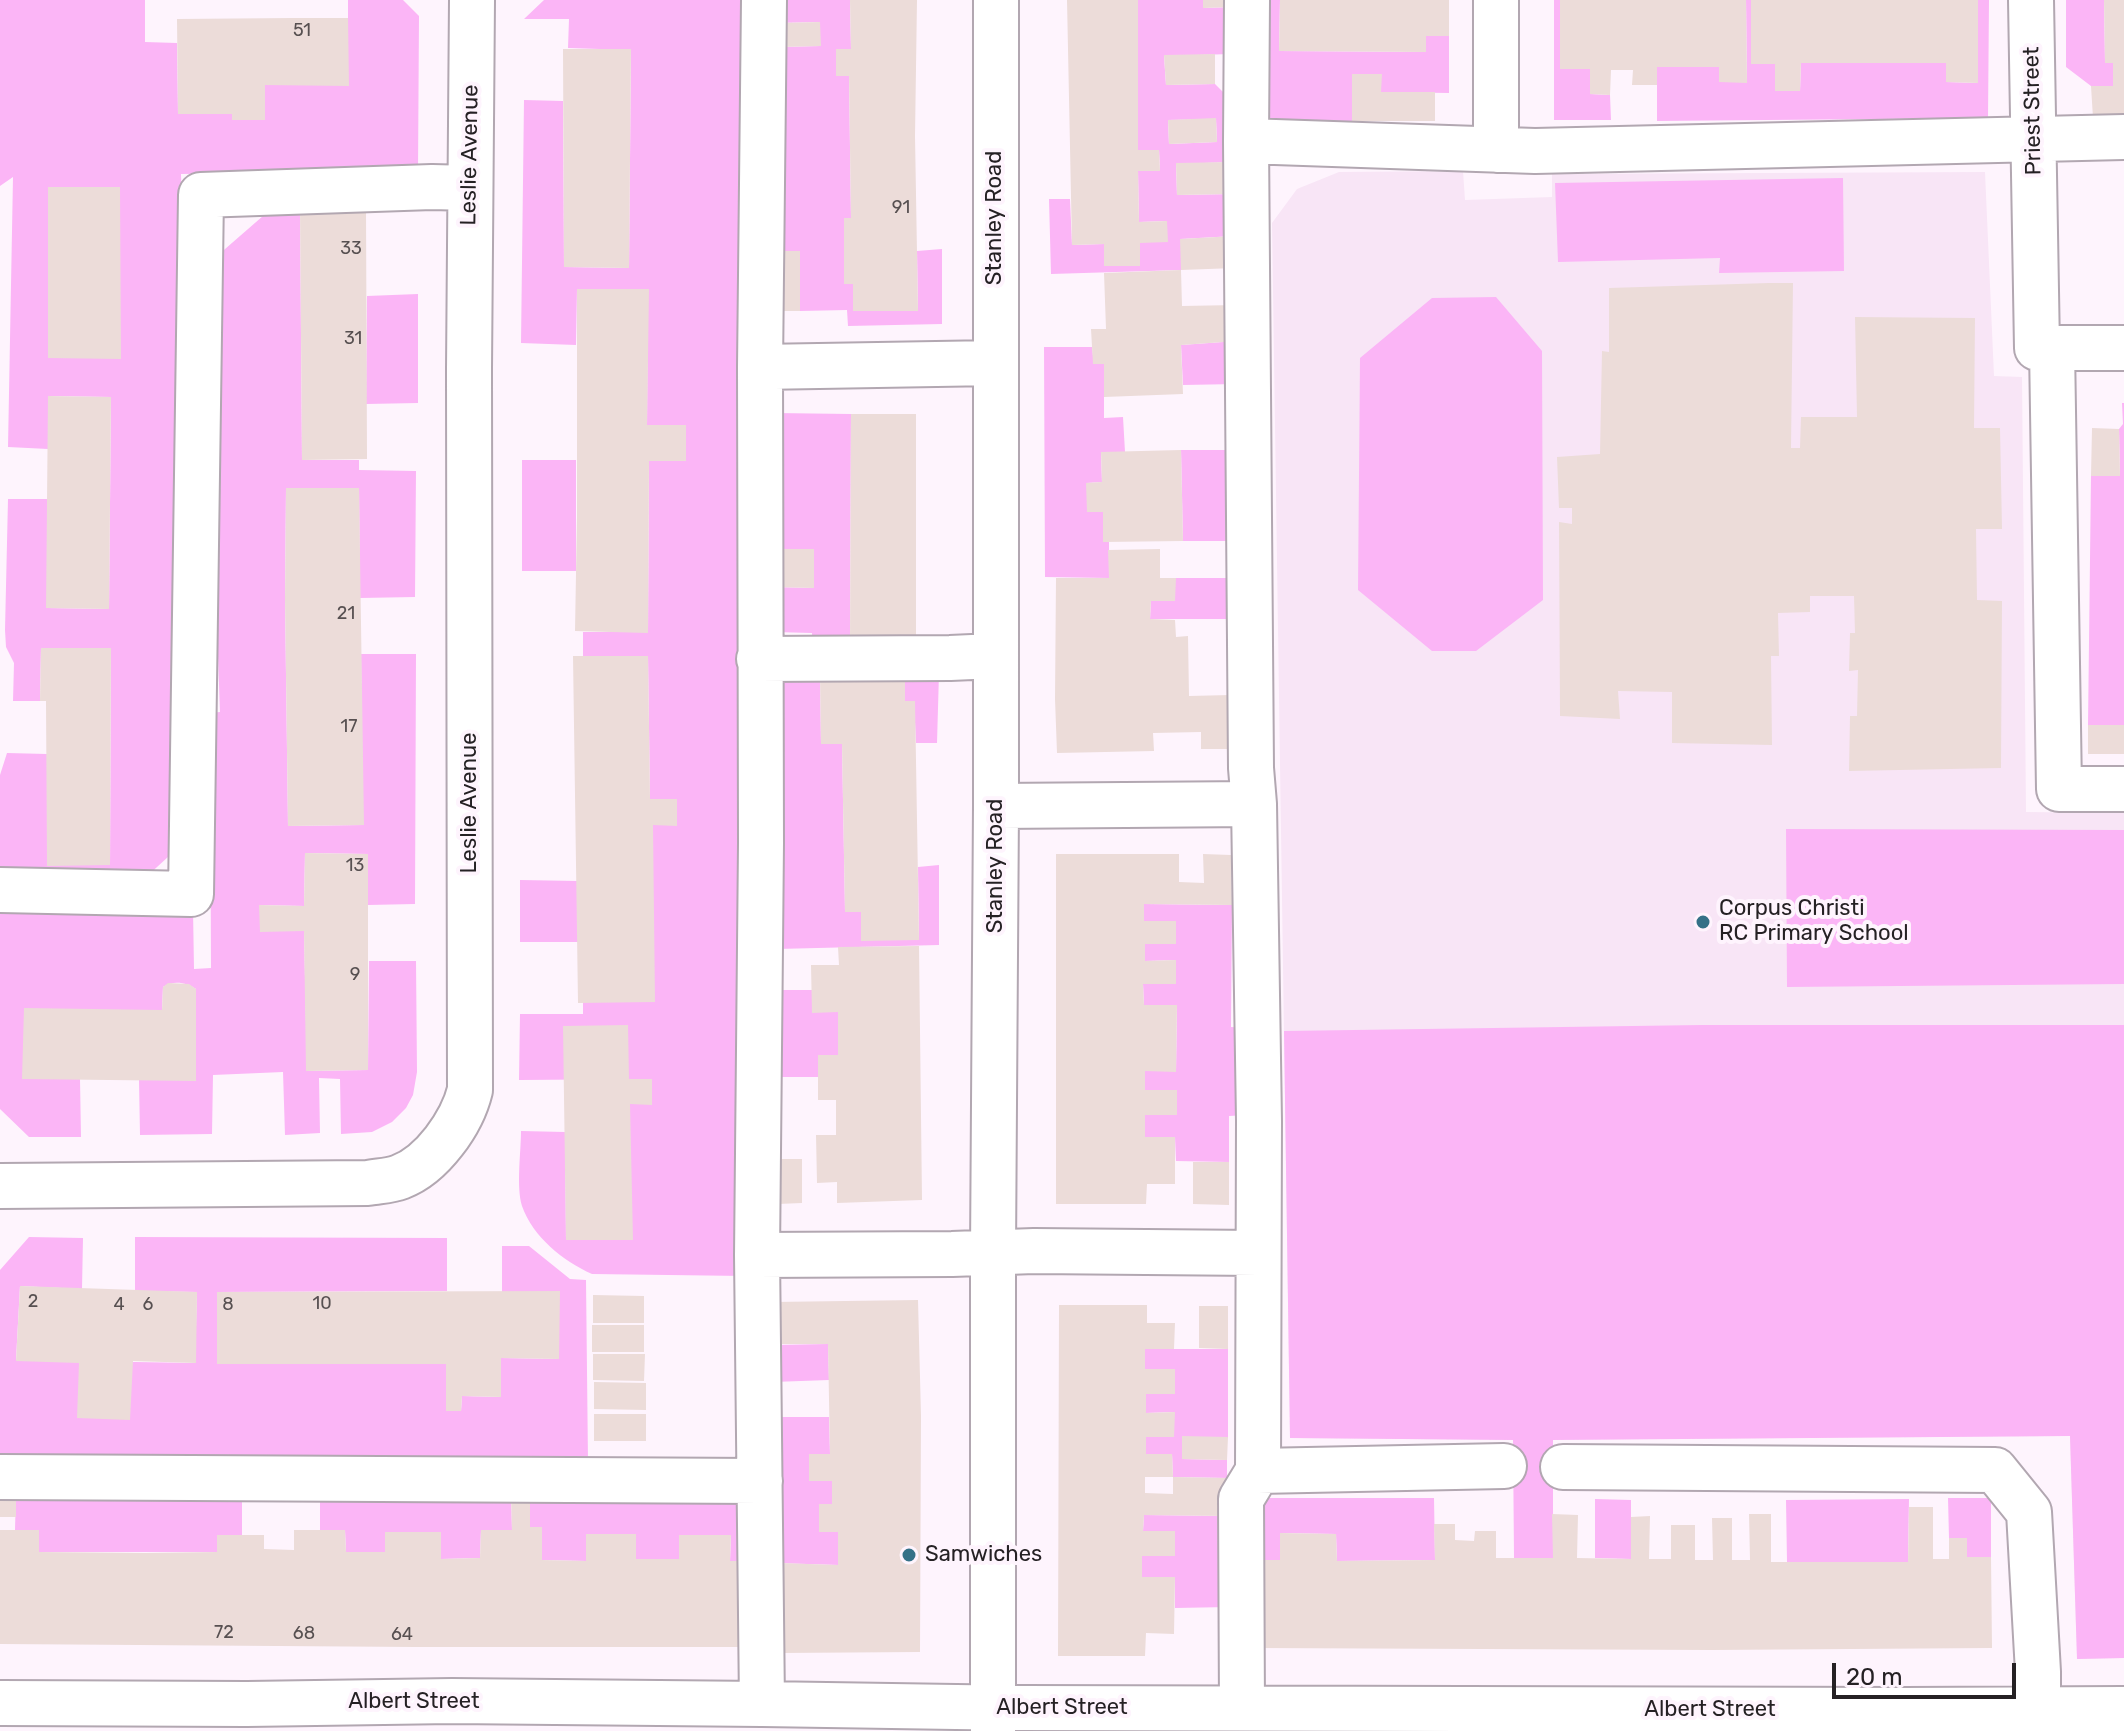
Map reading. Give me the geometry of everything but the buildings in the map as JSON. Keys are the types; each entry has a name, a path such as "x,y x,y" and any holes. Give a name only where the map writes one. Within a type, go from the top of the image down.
{"street":[{"name":"Leslie Avenue","path":"0,1186 368,1183 400,1177 432,1158 467,1102 470,1090 472,0"},
{"path":"762,1704 757,1255 764,0"},
{"name":"Stanley Road","path":"993,1719 996,0"},
{"path":"1229,1716 1241,1499 1258,1471 1259,1121 1251,768 1247,0"},
{"path":"1496,0 1496,150"},
{"name":"Priest Street","path":"2031,0 2037,348 2052,348"},
{"path":"1246,141 1535,151 2124,137"},
{"path":"0,890 191,894 201,195 470,188"},
{"path":"2124,348 2052,348 2059,789 2124,789"},
{"path":"760,367 995,363"},
{"path":"759,659 995,656"},
{"path":"996,806 1254,804"},
{"path":"757,1255 1258,1253"},
{"path":"1258,1471 1504,1466"},
{"path":"1563,1467 1995,1470 2029,1512 2038,1709"},
{"path":"0,1477 760,1481"},
{"name":"Albert Street","path":"0,1703 247,1704 415,1716 762,1704 993,1719 2124,1709"}],"shaded area":[{"path":"0,0 145,0 145,42 177,43 178,114 232,114 232,120 265,120 265,85 348,18 348,0 403,0 419,16 418,171 181,174 180,846 145,878 0,875 0,775 7,753 47,754 47,865 110,865 111,648 41,648 40,701 13,701 14,663 6,647 5,630 8,499 47,499 47,608 109,609 111,397 48,396 48,449 8,447 13,177 0,186","holes":["48,187 120,187 120,359 49,296"]},
{"path":"544,0 750,0 745,1276 592,1274 560,1255 541,1238 527,1217 520,1198 521,1131 565,1132 566,1240 630,1131 630,1104 652,1104 651,1079 519,1080 520,1014 583,1014 583,1002 653,825 677,799 650,799 648,656 583,656 583,632 648,632 649,461 686,460 686,425 647,425 648,289 577,289 576,345 521,343 524,100 563,101 564,267 629,268 631,50 568,48 569,19 524,19"},
{"path":"779,0 850,0 851,49 836,50 836,76 849,76 851,218 844,219 844,283 853,284 853,311 918,310 917,251 942,249 942,324 848,326 847,310 800,311 800,251 776,251 779,47 820,46 820,22 779,23"},
{"path":"1138,0 1203,0 1204,8 1232,7 1231,54 1164,56 1166,85 1215,84 1232,101 1232,162 1176,164 1177,195 1233,194 1235,236 1181,239 1181,270 1051,274 1049,199 1070,199 1072,245 1104,244 1104,266 1140,266 1140,243 1167,221 1139,222 1138,171 1160,170 1159,150 1138,150","holes":["1216,119 1217,142 1169,144 1168,120"]},
{"path":"1262,0 1280,0 1279,51 1426,52 1426,36 1449,36 1449,93 1381,92 1381,74 1352,74 1352,121 1260,121"},
{"path":"1554,0 1560,0 1590,69 1590,94 1610,95 1611,120 1554,120"},
{"path":"1746,0 1751,0 1751,63 1775,64 1775,91 1800,91 1801,63 1946,63 1946,82 1978,83 1978,0 1989,0 1988,118 1657,121 1657,67 1719,67 1719,82 1747,82"},
{"path":"2066,0 2104,0 2105,62 2113,63 2113,86 2091,86 2066,67"},
{"name":"Corpus Christi RC Primary School","path":"1463,171 1465,200 1552,197 1552,174 1985,172 1994,376 2022,377 2026,812 2124,813 2124,1658 2077,1659 2070,1436 1514,1440 1290,1438 1272,223 1297,189 1339,172"},
{"path":"1843,178 1844,271 1719,273 1720,258 1558,262 1555,183"},
{"path":"300,207 302,460 359,460 359,470 416,471 415,597 360,598 359,488 286,489 288,826 363,825 361,654 416,654 415,904 368,905 368,854 305,853 304,906 260,905 260,931 304,931 307,1071 368,1070 369,961 416,961 417,1072 413,1095 406,1108 392,1122 372,1132 341,1134 340,1079 319,1078 320,1133 285,1135 283,1072 213,1075 212,1134 140,1135 139,1080 196,1080 196,989 184,983 175,983 163,987 162,1010 80,1079 81,1137 29,1137 0,1109 0,907 193,909 194,969 211,968 210,713 220,712 216,601 210,547 219,545 217,256 271,209"},
{"path":"418,294 418,403 366,404 367,296"},
{"path":"1496,297 1542,351 1543,600 1476,651 1432,651 1358,590 1360,358 1432,298"},
{"path":"1237,341 1237,384 1183,385 1181,345"},
{"path":"1044,347 1092,347 1094,364 1104,364 1104,418 1123,417 1125,452 1101,452 1102,482 1087,483 1103,512 1103,542 1109,542 1109,578 1045,577"},
{"path":"2122,403 2124,725 2088,725 2091,476 2120,476"},
{"path":"774,413 851,414 850,643 812,645 812,633 774,632 774,587 814,588 814,550 774,549"},
{"path":"1181,450 1233,450 1232,541 1183,541"},
{"path":"522,460 576,460 576,571 522,571"},
{"path":"1176,578 1228,578 1228,619 1150,619 1151,601"},
{"path":"905,673 939,673 937,743 916,743 914,701 905,701"},
{"path":"775,674 820,674 821,744 842,744 845,911 861,912 862,940 919,939 918,867 939,865 939,945 777,949"},
{"path":"1786,829 2124,830 2124,984 1787,987"},
{"path":"520,880 578,881 578,942 520,942"},
{"path":"1144,904 1232,905 1231,1027 1249,1028 1248,1115 1229,1116 1229,1162 1176,1161 1175,1137 1145,1137 1145,1115 1177,1115 1145,1090 1145,1071 1176,1071 1177,1006 1144,1005 1143,984 1176,983 1176,960 1145,961 1145,944 1176,944 1176,921 1144,921"},
{"path":"778,990 812,990 813,1012 838,1012 838,1055 818,1055 818,1077 778,1077"},
{"path":"1702,1025 2124,1025 2124,1658 2077,1659 2070,1436 1553,1440 1553,1558 1514,1558 1513,1440 1290,1438 1284,1031"},
{"path":"29,1237 83,1238 82,1289 20,1286 16,1360 195,1363 197,1292 135,1291 135,1237 447,1238 447,1291 217,1292 217,1364 446,1364 446,1411 461,1411 462,1396 500,1397 501,1358 558,1359 502,1292 502,1246 529,1246 570,1279 586,1280 588,1462 0,1460 0,1270"},
{"path":"828,1344 829,1380 773,1382 773,1345"},
{"path":"1145,1349 1228,1349 1228,1437 1182,1437 1182,1459 1227,1460 1227,1478 1173,1477 1172,1454 1146,1454 1146,1437 1174,1436 1174,1412 1146,1413 1146,1394 1175,1394 1175,1370 1145,1369"},
{"path":"774,1417 829,1417 830,1454 809,1454 809,1480 832,1481 832,1504 819,1504 819,1531 838,1532 838,1565 774,1563"},
{"path":"16,1491 242,1493 242,1535 217,1535 217,1552 39,1552 39,1530 15,1530"},
{"path":"320,1491 511,1494 512,1530 481,1530 480,1558 441,1559 441,1532 415,1532 385,1552 346,1552 345,1530 320,1530"},
{"path":"530,1495 747,1495 747,1561 730,1561 731,1535 679,1535 679,1559 636,1559 636,1534 586,1534 586,1561 542,1560 542,1527 530,1527"},
{"path":"1256,1498 1434,1498 1435,1560 1337,1561 1336,1534 1280,1533 1280,1560 1255,1560"},
{"path":"1948,1498 1991,1498 1991,1557 1967,1557 1967,1539 1949,1538"},
{"path":"1595,1499 1631,1500 1631,1559 1595,1558"},
{"path":"1909,1499 1908,1562 1787,1562 1786,1500"},
{"path":"1144,1515 1227,1516 1229,1607 1175,1608 1175,1578 1142,1577 1142,1556 1175,1556 1143,1531"}],"place":[{"name":"Corpus Christi RC Primary School","path":"1703,922"},
{"name":"Samwiches","path":"909,1555"}]}
